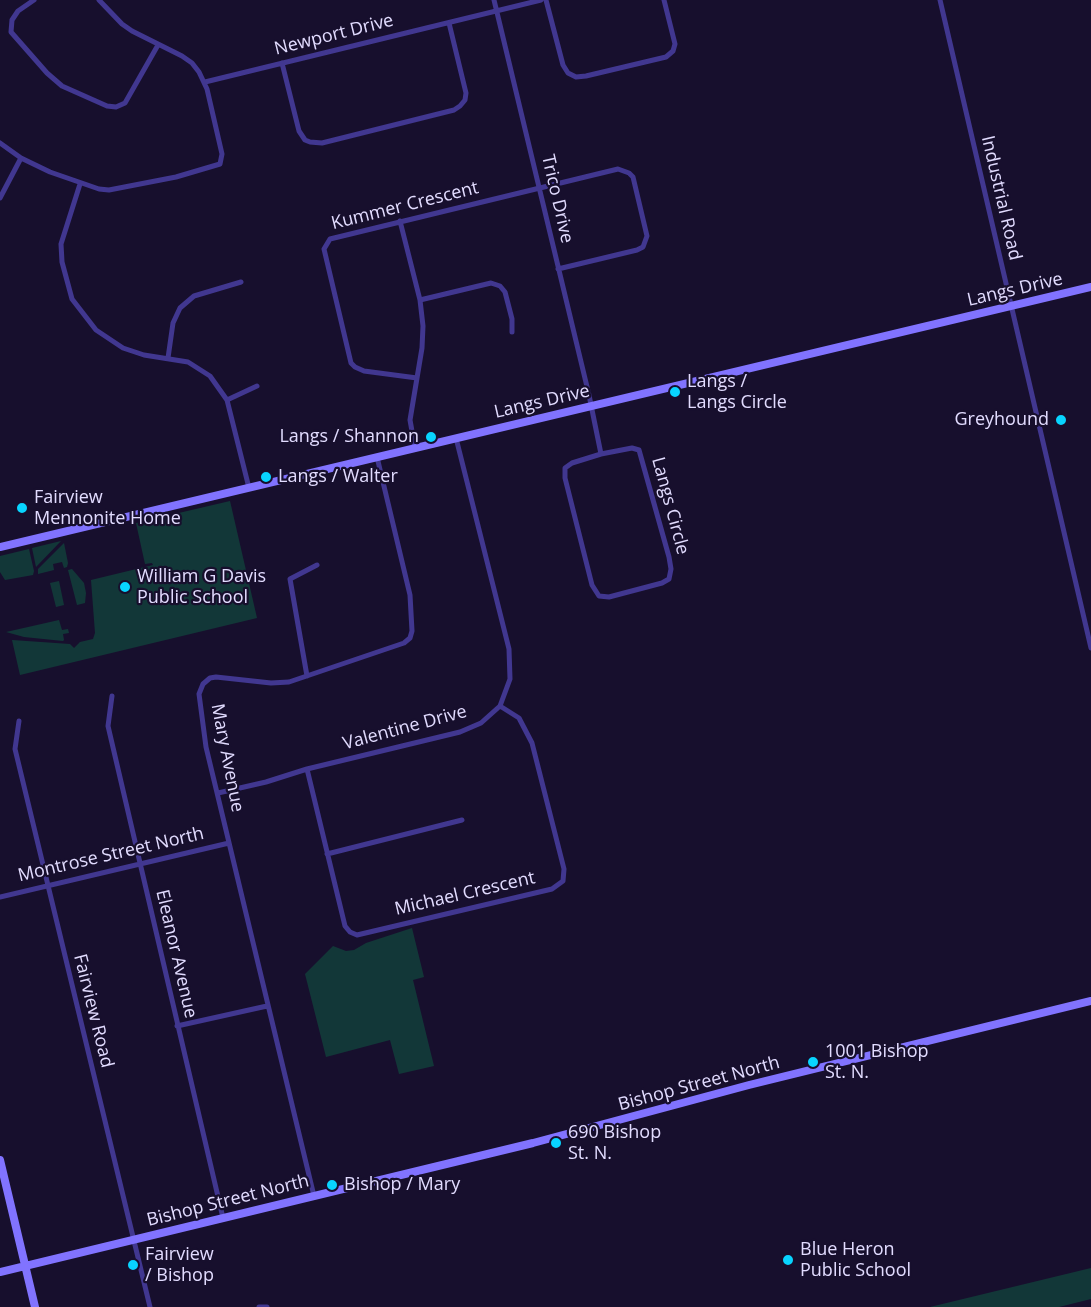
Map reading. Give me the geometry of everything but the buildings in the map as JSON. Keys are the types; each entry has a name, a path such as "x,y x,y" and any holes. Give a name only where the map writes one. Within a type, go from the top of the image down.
{"main road":[{"name":"Langs Drive","path":"0,547 1091,287"},
{"name":"Bishop Street North","path":"0,1272 543,1140 749,1085 1091,1001"},
{"path":"0,1160 35,1307"}],"street":[{"path":"34,0 18,11 12,20 11,32 62,86 106,106 116,107 124,103 158,45"},
{"path":"0,143 21,158 80,184 109,190 176,177 220,164 222,154 205,82 192,63 122,24 99,0"},
{"name":"Trico Drive","path":"494,0 591,406"},
{"name":"Newport Drive","path":"205,82 541,0"},
{"path":"546,0 563,65 568,73 586,76 666,57 673,51 675,44 664,0"},
{"name":"Industrial Road","path":"940,0 1091,648"},
{"path":"282,63 298,131 305,140 322,143 454,110 460,106 465,100 466,93 449,23"},
{"path":"0,198 21,158"},
{"name":"Kummer Crescent","path":"417,378 364,371 351,363 324,249 328,240 618,169 629,173 633,177 647,236 643,247 558,269"},
{"path":"80,184 61,244 65,274 72,299 88,321 105,338 133,352 188,362 200,368 220,388 227,400 249,488"},
{"path":"400,222 420,300 423,338 410,420 415,448"},
{"path":"168,358 173,323 180,308 194,296 241,282"},
{"path":"420,300 491,283 500,286 505,292 512,319 512,332"},
{"path":"227,400 257,386"},
{"path":"591,406 601,454"},
{"path":"456,438 509,649 510,679 500,706"},
{"name":"Langs Circle","path":"632,448 639,450 671,569 669,579 662,583 609,597 599,596 592,585 565,478 565,468 572,463 601,454 632,448"},
{"name":"Mary Avenue","path":"314,1196 229,843 203,726 199,694 202,684 210,678 271,684 288,682 404,644 410,638 412,631 410,595 377,458"},
{"path":"307,676 290,579 317,565"},
{"name":"Eleanor Avenue","path":"112,696 108,726 223,1218"},
{"name":"Valentine Drive","path":"218,793 460,732 482,723 500,706"},
{"name":"Michael Crescent","path":"307,769 345,926 350,932 357,935 558,886 562,881 564,869 532,743 519,718 500,706"},
{"name":"Fairview Road","path":"19,720 15,749 150,1307"},
{"path":"327,854 462,820"},
{"name":"Montrose Street North","path":"0,897 229,843"},
{"path":"177,1026 267,1006"},
{"path":"259,1307 267,1307"}],"green space":[{"name":"William G Davis Public School","path":"230,501 257,618 20,675 12,640 70,644 74,648 80,642 93,639 95,633 91,580 153,565 152,563 145,564 136,523"},
{"path":"61,541 36,567 32,548"},
{"path":"64,543 67,567 64,568 62,562 53,564 54,570 38,574 38,569"},
{"path":"29,549 33,575 5,580 0,572 0,556"},
{"path":"72,569 84,583 85,603 77,605 68,570"},
{"path":"59,581 64,605 56,607 50,583"},
{"path":"59,620 62,630 68,629 69,633 63,634 63,641 24,637 6,632"},
{"path":"412,928 424,977 413,980 434,1066 399,1074 390,1040 326,1057 305,974 333,946 346,951 354,950 366,943"},
{"path":"1091,1268 1091,1299 1059,1307 930,1307"}],"place":[{"name":"Langs / Langs Circle","path":"675,392"},
{"name":"Greyhound","path":"1061,420"},
{"name":"Langs / Shannon","path":"431,437"},
{"name":"Langs / Walter","path":"266,477"},
{"name":"Fairview Mennonite Home","path":"22,508"},
{"name":"William G Davis Public School","path":"125,587"},
{"name":"1001 Bishop St. N.","path":"813,1062"},
{"name":"690 Bishop St. N.","path":"556,1143"},
{"name":"Bishop / Mary","path":"332,1185"},
{"name":"Blue Heron Public School","path":"788,1260"},
{"name":"Fairview / Bishop","path":"133,1265"}]}
